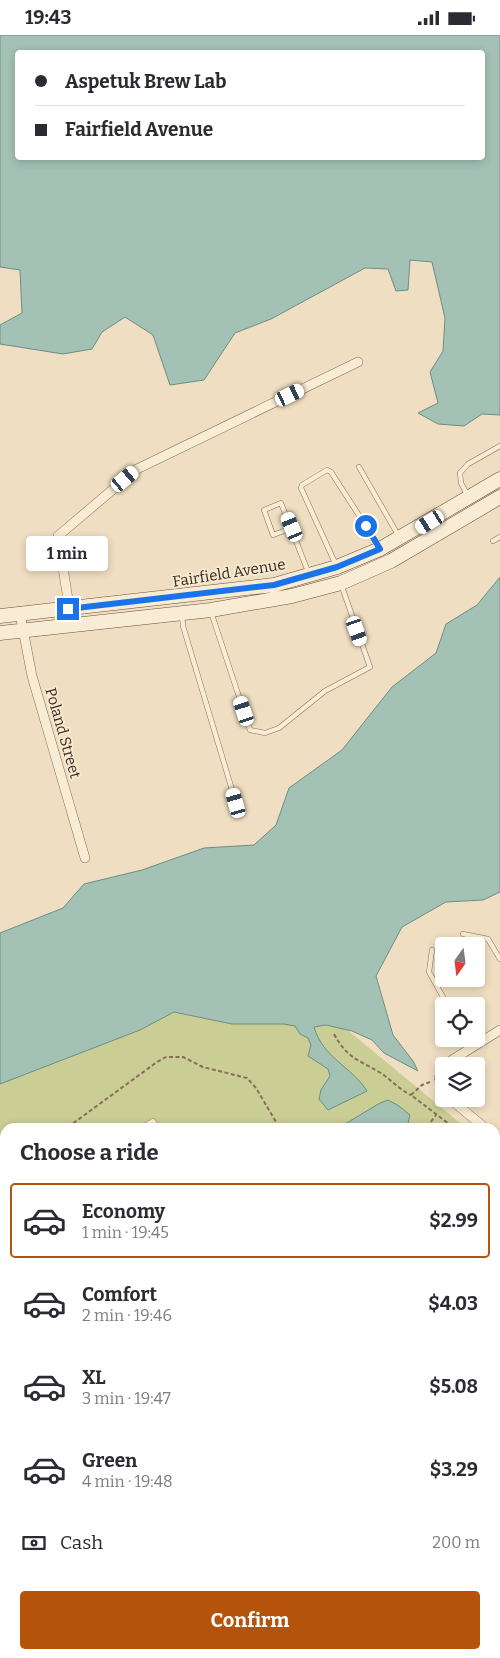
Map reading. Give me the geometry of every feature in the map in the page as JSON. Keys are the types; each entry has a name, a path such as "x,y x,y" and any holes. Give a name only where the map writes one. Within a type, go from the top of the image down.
{"main road":[{"name":"Fairfield Avenue","path":"0,616 274,585 337,567 380,549 500,479"},
{"path":"0,633 211,611 292,596 341,583 390,561 500,497"},
{"path":"337,567 341,583"},
{"path":"207,594 211,611"},
{"path":"180,597 182,613"}],"street":[{"path":"72,625 58,536 137,469 358,362"},
{"name":"Poland Street","path":"20,614 32,676 85,858"},
{"path":"485,1036 500,1030"},
{"path":"453,1057 465,1047"},
{"path":"458,1107 479,1123"}],"lane":[{"path":"470,498 461,483 460,473 468,464 500,446"},
{"path":"359,467 400,539"},
{"path":"337,567 301,488 302,485 328,470 380,549"},
{"path":"292,527 273,535 264,509 282,503 292,527 309,575"},
{"path":"493,541 500,537"},
{"path":"211,611 250,730 265,733 279,728 325,691 370,667 341,583"},
{"path":"182,613 183,626 236,803"},
{"path":"463,934 488,939 500,959"},
{"path":"432,950 429,972 443,997"}],"path":[{"path":"334,1034 340,1046 357,1061 380,1072 400,1090 411,1095 447,1123"},
{"path":"73,1123 157,1062 173,1056 183,1057 203,1067 247,1078 256,1088 277,1123"},
{"path":"411,1095 422,1085 435,1080"},
{"path":"430,1123 436,1115"}],"green space":[{"path":"305,995 435,1102 435,1107 441,1107 460,1123 0,1123 0,1032"}],"shaded area":[{"path":"0,35 500,35 500,415 482,414 464,426 438,424 418,413 438,403 430,372 443,351 445,318 432,262 410,260 408,290 396,291 388,269 365,268 271,319 235,333 204,380 170,385 153,335 125,317 102,332 92,349 63,354 0,344 0,325 22,313 20,270 0,267"},
{"path":"500,577 500,892 483,900 446,902 402,927 376,976 393,1035 413,1061 418,1071 384,1053 372,1040 352,1031 326,1025 314,1027 324,1047 367,1091 328,1110 319,1099 321,1090 330,1076 328,1069 308,1056 311,1045 308,1038 300,1034 295,1026 284,1024 232,1024 174,1012 140,1030 0,1084 0,933 63,908 84,884 142,870 204,848 254,845 276,825 289,788 342,750 392,687 436,653 446,624 477,605"},
{"path":"388,1100 399,1106 410,1115 408,1123 347,1123"}],"route":[{"path":"68,609 274,585 337,567 380,549 366,526"}]}
